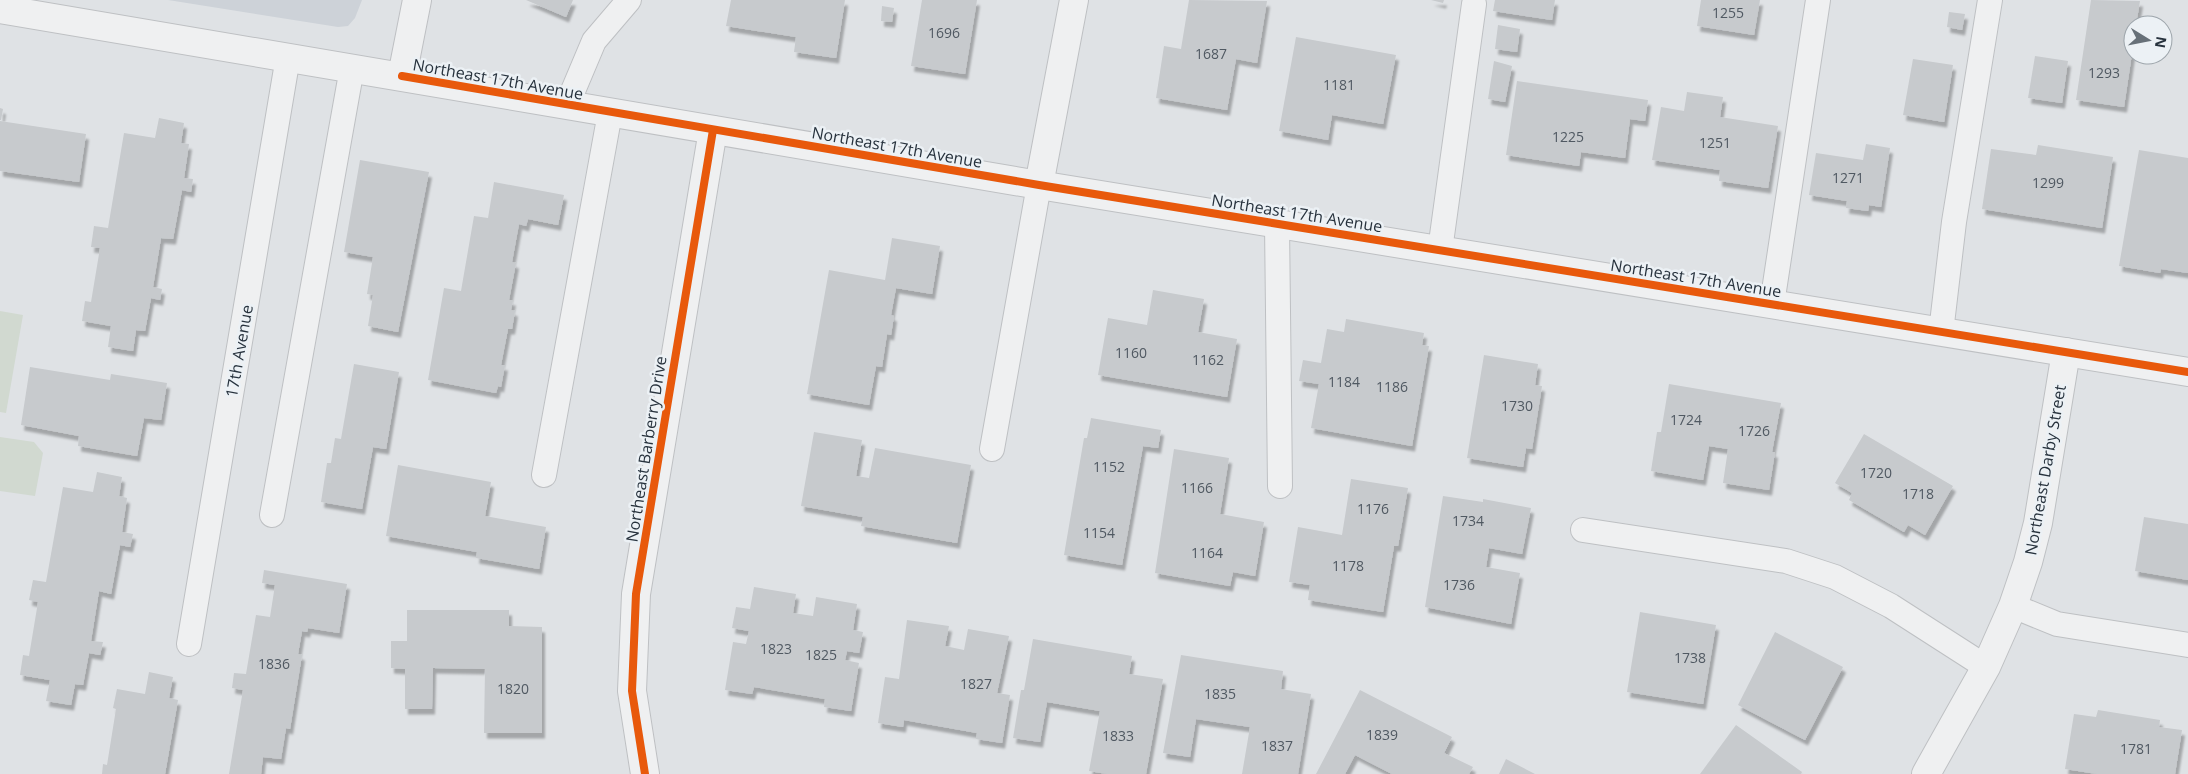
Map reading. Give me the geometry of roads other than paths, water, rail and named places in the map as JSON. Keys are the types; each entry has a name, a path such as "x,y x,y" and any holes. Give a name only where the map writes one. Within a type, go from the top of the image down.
{"street":[{"path":"402,76 417,0"},
{"path":"1039,185 1074,0"},
{"name":"Northeast 17th Avenue","path":"0,10 402,76 1039,185 2188,372"},
{"name":"Northeast Barberry Drive","path":"645,774 632,691 636,594 713,130"},
{"name":"Northeast Darby Street","path":"1926,774 1986,667 2013,606 2028,562 2038,523 2066,352"}],"lane":[{"path":"567,105 594,41 629,0"},
{"path":"1772,304 1818,0"},
{"path":"1941,332 1954,222 1990,0"},
{"path":"1440,250 1474,4"},
{"name":"17th Avenue","path":"189,644 288,57"},
{"path":"272,515 352,68"},
{"path":"544,474 610,113"},
{"path":"992,449 1039,185"},
{"path":"1277,224 1280,486"},
{"path":"1582,530 1786,561 1835,577 1891,606 1986,667"},
{"path":"2013,606 2058,624 2188,645"}]}
